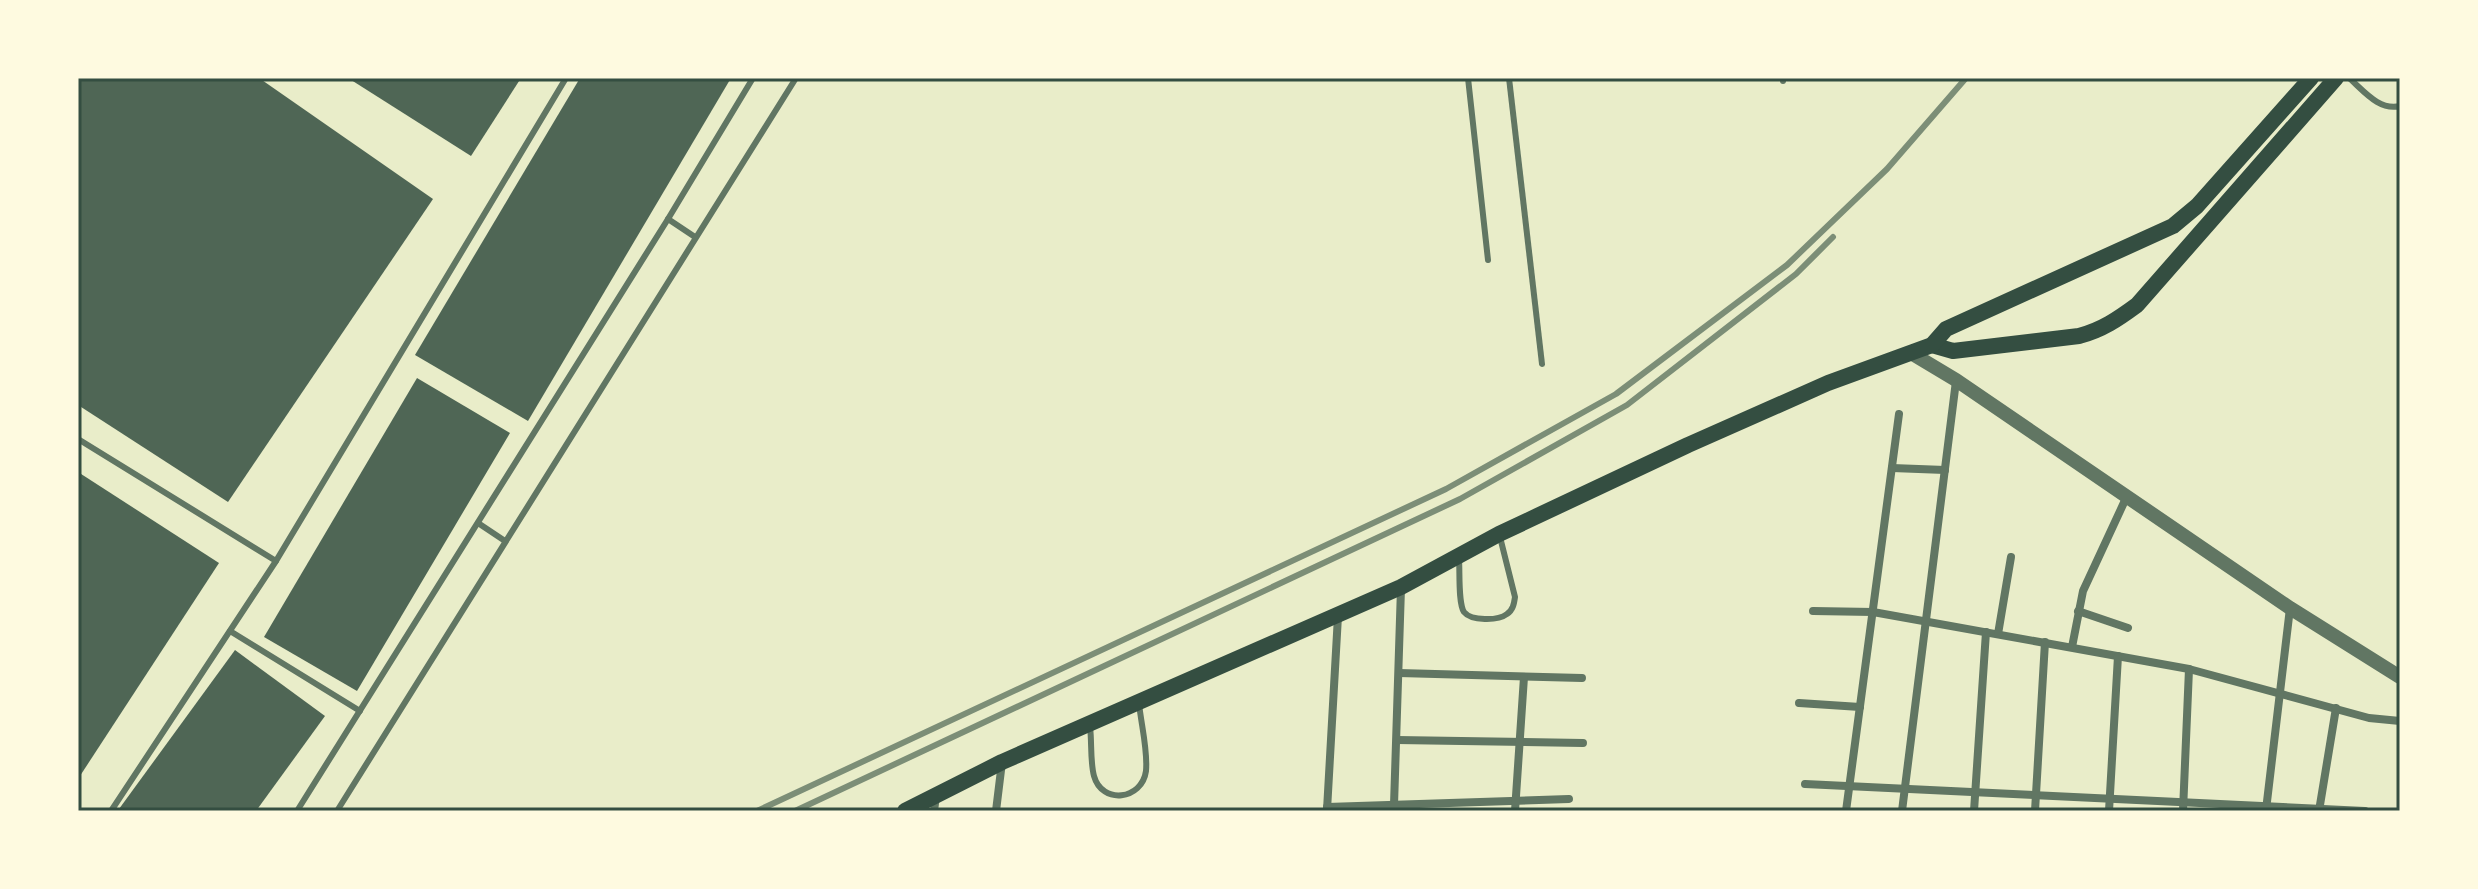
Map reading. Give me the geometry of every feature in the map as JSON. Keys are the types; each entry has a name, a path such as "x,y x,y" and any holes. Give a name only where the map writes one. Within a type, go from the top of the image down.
{"main road":[{"path":"905,811 935,803 1002,762 1401,587 1499,534 1716,432 1828,383 1932,345 1946,329 2173,226 2197,206 2311,78"},
{"path":"1932,345 1953,351 2079,336 2100,330 2137,305 2336,78"},
{"path":"2173,226 2184,252"}],"street":[{"path":"1911,353 1956,380 2290,608 2400,677"},
{"path":"1902,811 1956,380"},
{"path":"1846,811 1899,414"},
{"path":"1892,468 1945,470"},
{"path":"2072,647 2078,611 2090,572 2127,496"},
{"path":"1998,634 2011,557"},
{"path":"1394,805 1401,587"},
{"path":"2266,808 2290,608"},
{"path":"1813,611 1873,612 2072,647 2189,669 2369,718 2400,721"},
{"path":"2078,611 2128,628"},
{"path":"1338,615 1327,809 1394,805 1516,806 1569,799"},
{"path":"1974,811 1986,632"},
{"path":"2035,811 2045,642"},
{"path":"2109,811 2118,656"},
{"path":"2183,807 2189,669"},
{"path":"1399,673 1582,678"},
{"path":"1516,806 1524,677"},
{"path":"1799,703 1860,707"},
{"path":"2319,810 2336,708"},
{"path":"1397,740 1583,743"},
{"path":"996,811 1002,762"},
{"path":"1805,784 2110,799 2183,807 2365,811"}],"lane":[{"path":"111,811 276,561 566,78"},
{"path":"297,811 753,78"},
{"path":"337,811 796,78"},
{"path":"1468,78 1488,260"},
{"path":"1509,78 1542,364"},
{"path":"2349,78 2380,105 2400,106"},
{"path":"668,219 695,237"},
{"path":"78,439 276,561"},
{"path":"478,523 505,541"},
{"path":"1459,556 1461,606 1465,613 1472,618 1500,618 1508,614 1514,606 1515,597 1499,534"},
{"path":"230,631 360,711"},
{"path":"1090,723 1094,777 1102,790 1116,796 1131,794 1142,784 1146,770 1138,702"}],"building":[{"path":"78,78 259,78 433,199 228,502 78,405"},
{"path":"348,78 521,78 471,156"},
{"path":"580,78 731,78 528,421 415,355"},
{"path":"417,378 510,433 357,691 264,637"},
{"path":"78,472 219,563 78,779"},
{"path":"235,650 325,716 256,811 119,809"}],"railway":[{"path":"757,811 1446,489 1616,394 1787,265 1887,169 1966,78"},
{"path":"795,811 1460,499 1627,405 1796,274 1833,237"}]}
